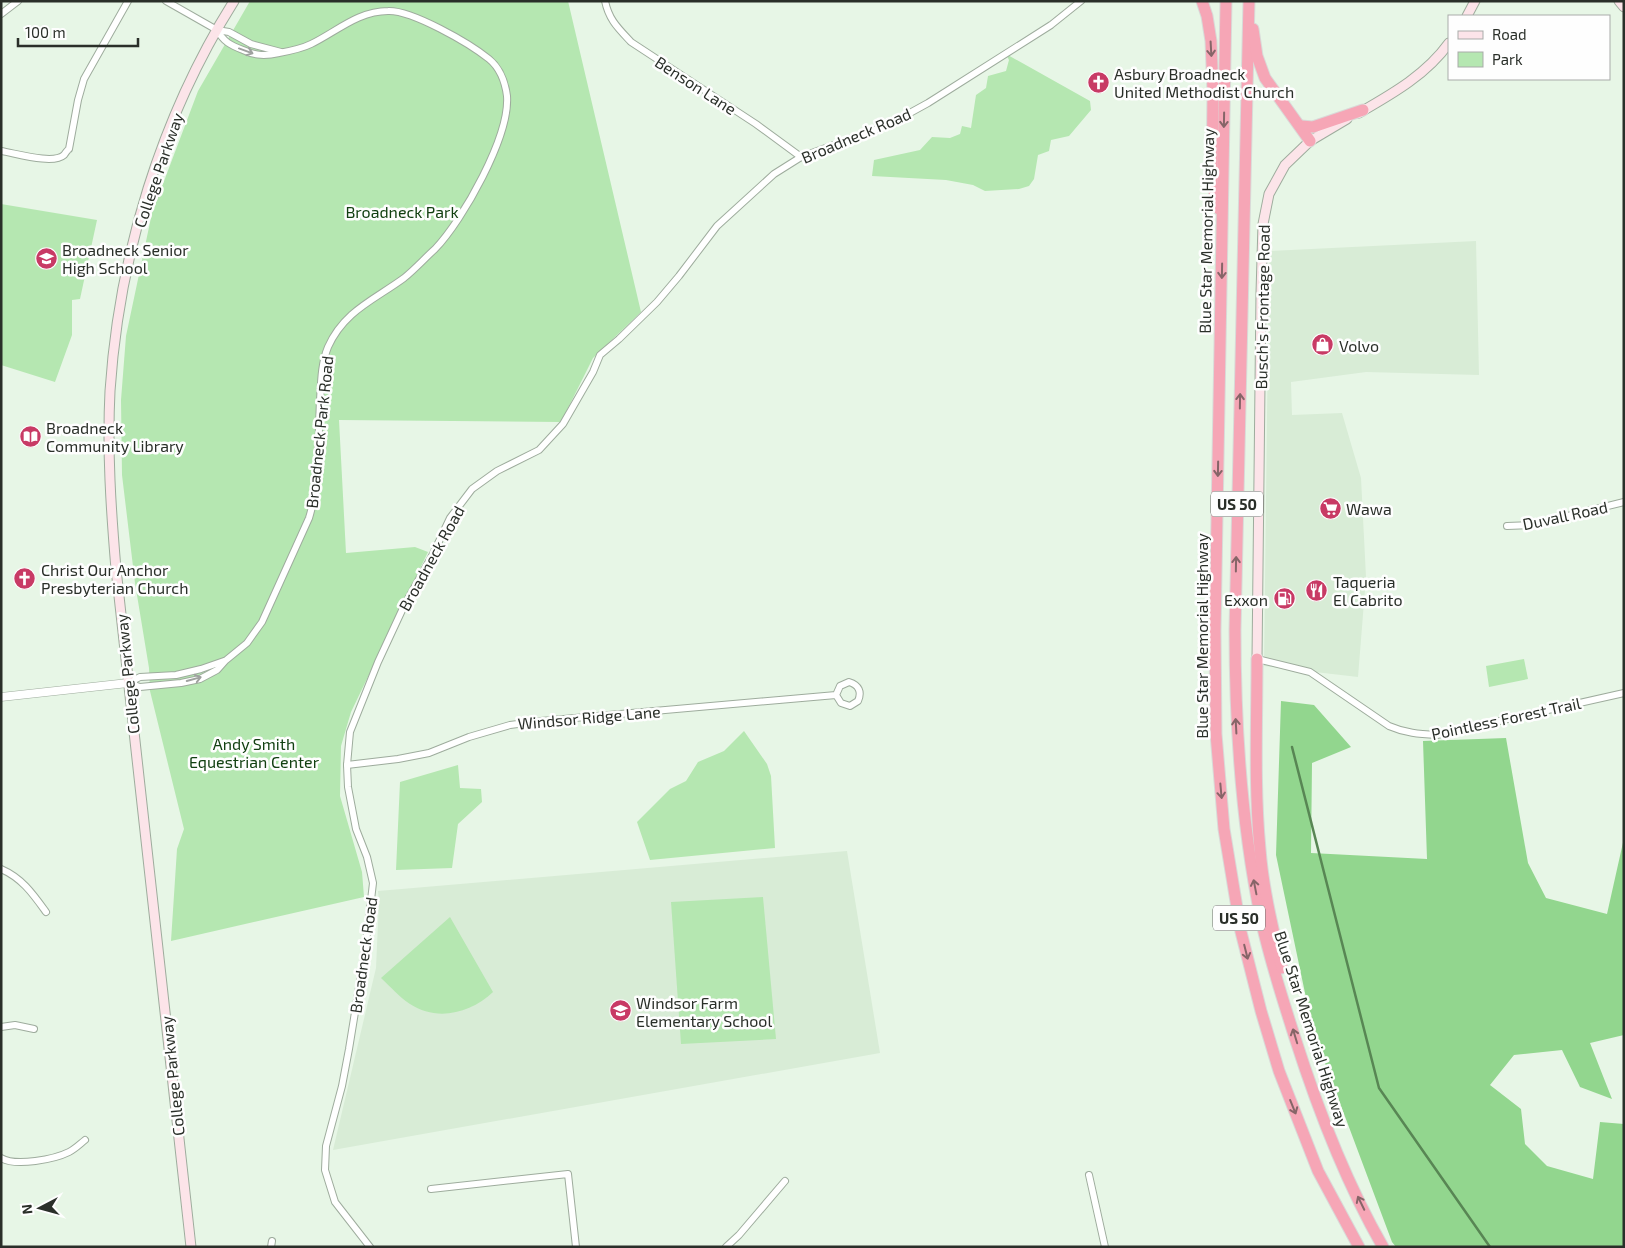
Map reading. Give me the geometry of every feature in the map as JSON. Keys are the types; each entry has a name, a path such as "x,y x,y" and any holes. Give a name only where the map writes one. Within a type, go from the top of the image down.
{"highway":[{"path":"1202,1 1211,42 1213,92 1212,183 1223,222"},
{"name":"Blue Star Memorial Highway","path":"1226,1 1215,630 1216,734 1224,829 1241,932 1261,1011 1279,1071 1318,1170 1360,1247"},
{"path":"1249,1 1257,56 1261,68 1271,87 1310,141"},
{"name":"Blue Star Memorial Highway","path":"1249,1 1234,630 1238,760 1252,872 1261,921 1284,1002 1322,1120 1383,1247"},
{"path":"1301,126 1313,127 1363,110"},
{"path":"1257,659 1257,810 1260,850 1266,892 1285,982 1284,1002"}],"main road":[{"name":"College Parkway","path":"191,1247 116,569 111,504 109,428 114,354 126,279 143,206 157,163 188,86 234,1"},
{"path":"1619,1 1624,7"},
{"path":"1468,15 1474,3"},
{"name":"Busch's Frontage Road","path":"1257,659 1260,293 1263,224 1269,194 1278,175 1292,157 1310,141 1398,90 1422,72 1448,44"}],"street":[{"path":"1,14 18,1"},
{"path":"1,151 48,159 64,155 69,149 84,79 128,1"},
{"name":"Broadneck Park Road","path":"128,683 140,676 176,675 225,661 247,643 262,622 312,508 316,485 322,376 328,347 345,319 406,277 437,246 453,225 472,198 498,142 507,98 502,76 489,59 415,16 388,11 366,14 311,44 294,50 264,56 249,53 223,40 217,30 166,1"},
{"name":"Benson Lane","path":"605,1 608,15 631,42 748,119 801,157"},
{"name":"Broadneck Road","path":"370,1247 335,1202 325,1170 326,1146 350,1049 373,883 367,856 356,829 348,787 347,765 350,732 378,662 404,606 433,554 450,518 472,489 497,471 539,450 563,424 593,372 600,355 657,302 717,226 774,174 801,157 888,125 928,103 1051,25 1081,1"},
{"name":"Duvall Road","path":"1507,526 1531,526 1624,502"},
{"name":"Pointless Forest Trail","path":"1257,659 1310,672 1389,726 1402,732 1417,734 1437,734 1624,693"},
{"path":"1,697 128,683"},
{"name":"Windsor Ridge Lane","path":"347,765 398,760 429,753 469,737 510,725 836,695"},
{"path":"1,868 20,879 30,889 46,912"},
{"path":"1,1027 15,1025 34,1029"},
{"path":"1,1158 13,1163 22,1163 60,1156 77,1147 85,1140"},
{"path":"431,1190 568,1174 576,1247"},
{"path":"1090,1175 1105,1247"},
{"path":"726,1247 739,1235 785,1181"}],"shaded area":[{"path":"1476,241 1479,375 1366,372 1291,382 1292,415 1342,413 1361,478 1366,577 1358,677 1264,666 1269,251"},
{"name":"Windsor Farm Elementary School","path":"847,851 880,1053 333,1150 376,968 378,891"}],"green space":[{"name":"Broadneck Park","path":"250,1 568,1 641,312 593,358 561,422 339,420 346,553 415,547 428,552 351,712 341,746 340,796 362,872 364,897 171,941 177,849 184,829 150,691 149,668 135,583 122,475 121,400 126,336 152,213 198,91"},
{"path":"1006,54 1090,101 1091,110 1069,136 1051,140 1049,151 1038,155 1034,179 1029,186 1019,189 985,191 973,185 946,180 872,176 874,160 920,150 932,137 950,138 960,134 962,126 971,128 976,95 986,88 988,76 1006,71 1009,60"},
{"name":"Broadneck Senior High School","path":"1,204 97,220 80,299 72,300 72,335 55,382 1,365"},
{"path":"1524,659 1528,679 1489,687 1486,666"},
{"path":"1281,701 1314,705 1351,747 1312,763 1311,853 1427,859 1423,741 1506,738 1528,863 1546,898 1607,914 1624,838 1624,1035 1590,1043 1612,1099 1580,1087 1562,1050 1514,1055 1490,1085 1521,1109 1525,1144 1547,1166 1593,1179 1600,1122 1624,1124 1624,1247 1396,1247 1392,1242 1313,1031 1276,855"},
{"path":"744,731 767,764 771,776 775,848 650,860 637,822 670,789 686,781 698,762 724,751"},
{"path":"458,765 460,788 481,789 482,802 458,824 452,868 396,870 400,782"},
{"path":"763,897 776,1039 681,1044 671,902"},
{"path":"450,917 493,992 475,1005 464,1010 442,1014 431,1013 420,1010 410,1004 381,978"}],"waterway":[{"path":"1292,747 1379,1088 1490,1247"}],"place":[{"name":"Asbury Broadneck United Methodist Church","path":"1098,82"},
{"name":"Broadneck Senior High School","path":"46,258"},
{"name":"Volvo","path":"1323,345"},
{"name":"Broadneck Community Library","path":"30,436"},
{"name":"Wawa","path":"1330,508"},
{"name":"Christ Our Anchor Presbyterian Church","path":"25,578"},
{"name":"Taqueria El Cabrito","path":"1317,590"},
{"name":"Exxon","path":"1284,599"},
{"name":"Windsor Farm Elementary School","path":"620,1011"}],"park label":[{"name":"Andy Smith Equestrian Center","path":"254,752"}]}
